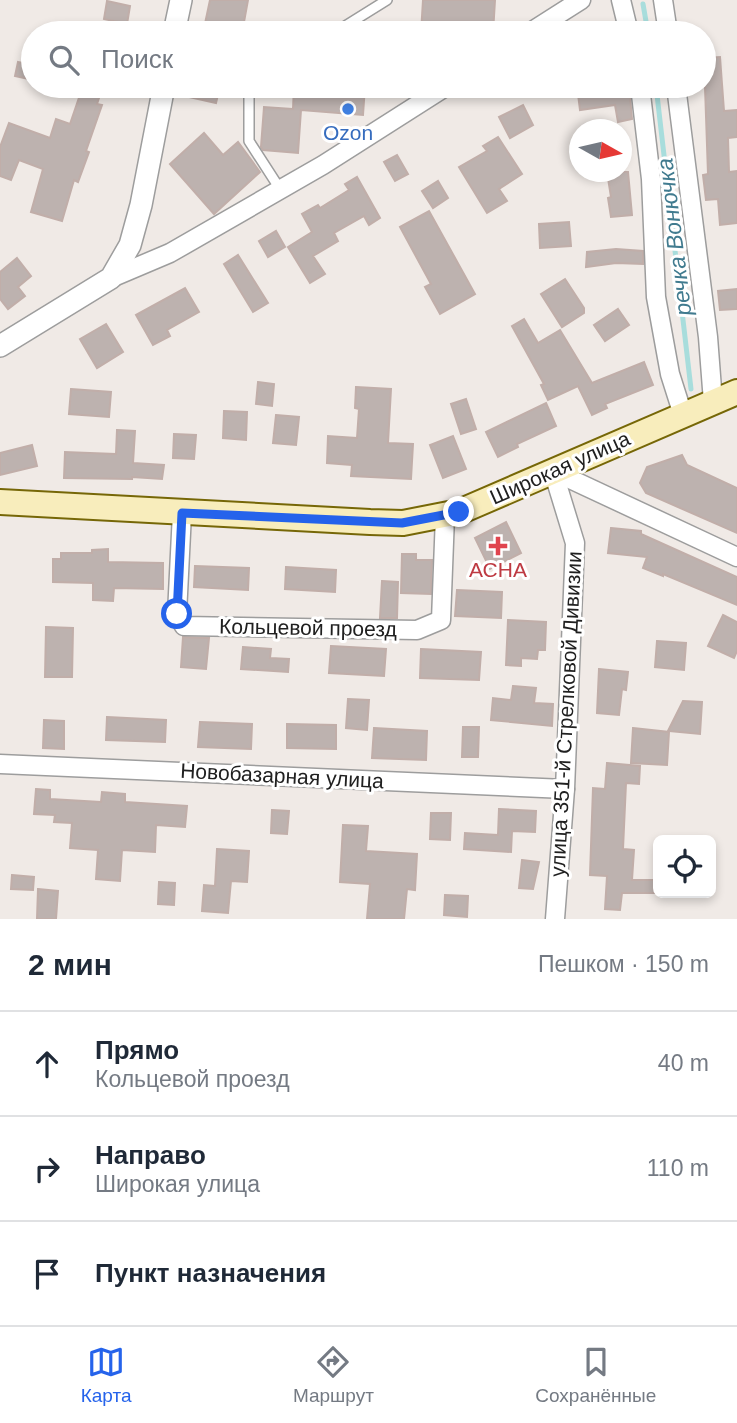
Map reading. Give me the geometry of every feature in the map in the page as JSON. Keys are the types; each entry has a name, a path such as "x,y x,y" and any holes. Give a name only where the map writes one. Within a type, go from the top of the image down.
{"main road":[{"name":"Широкая улица","path":"0,502 402,523 445,516 507,492 737,392"}],"street":[{"path":"176,21 180,0"},
{"path":"548,21 581,0"},
{"path":"621,0 626,21"},
{"path":"663,0 666,21"},
{"path":"111,278 130,245 141,205 162,98"},
{"path":"0,346 111,278 170,253 323,165 428,98"},
{"path":"641,98 651,179 656,297 670,374 683,415"},
{"path":"678,98 708,337 713,402"},
{"path":"553,471 737,557"},
{"name":"улица 351-й Стрелковой Дивизии","path":"553,471 575,543 565,789 555,919"},
{"name":"Кольцевой проезд","path":"182,513 177,614 184,626 417,630 442,620 445,516"},
{"name":"Новобазарная улица","path":"0,764 565,789"}],"lane":[{"path":"353,21 387,0"},
{"path":"249,98 249,141 280,189"}],"building":[{"path":"210,0 248,0 244,21 206,21"},
{"path":"423,0 495,0 494,21 422,21"},
{"path":"107,1 130,6 128,21 104,19"},
{"path":"716,57 720,57 724,111 737,110 737,137 728,138 729,172 737,171 737,223 720,225 718,199 706,200 703,175 708,174 705,98 716,98"},
{"path":"18,62 21,63 21,77 15,76"},
{"path":"79,98 99,98 97,104 102,105 86,151 89,152 78,182 74,180 62,221 31,212 43,169 19,160 11,180 0,176 0,147 9,123 50,138 56,119 70,124"},
{"path":"194,98 217,98 216,103"},
{"path":"293,98 364,98 363,115 301,110 298,153 263,150 264,107 293,109"},
{"path":"578,98 630,98 632,119 617,119 615,105 580,110"},
{"path":"523,105 533,125 510,138 499,117"},
{"path":"204,133 223,155 238,142 260,172 214,214 170,164"},
{"path":"498,137 522,174 499,189 507,201 487,213 459,167 487,151 483,146"},
{"path":"397,155 408,174 395,181 384,162"},
{"path":"357,177 380,218 369,225 364,216 334,233 338,241 313,256 325,274 310,283 288,247 312,232 302,214 318,205 320,208 349,190 345,184"},
{"path":"438,181 448,198 433,208 422,191"},
{"path":"609,182 629,182 632,215 611,217 608,198 611,197"},
{"path":"429,211 475,294 440,314 425,287 431,284 400,227"},
{"path":"569,222 571,246 540,248 539,224"},
{"path":"276,231 285,247 268,257 259,241"},
{"path":"616,249 643,251 643,264 616,263 586,267 587,252"},
{"path":"238,255 268,303 253,312 224,264"},
{"path":"17,258 31,276 18,287 25,296 8,309 0,299 0,272"},
{"path":"565,279 584,308 584,313 562,327 541,294"},
{"path":"185,288 199,312 167,330 170,336 153,345 136,315"},
{"path":"737,289 737,309 720,310 718,291"},
{"path":"618,309 629,325 605,341 594,325"},
{"path":"524,319 538,343 560,330 592,383 644,362 653,385 605,404 607,408 592,415 578,386 548,400 541,385 544,384 512,326"},
{"path":"106,324 123,352 97,368 80,339"},
{"path":"258,382 274,384 272,406 256,404"},
{"path":"356,387 391,389 388,443 413,444 411,479 351,476 352,465 327,463 328,436 357,438 359,409 355,408"},
{"path":"71,389 111,392 109,417 69,414"},
{"path":"466,399 476,429 461,434 451,404"},
{"path":"546,403 556,426 517,444 518,447 498,457 486,432"},
{"path":"224,411 247,412 246,440 223,438"},
{"path":"276,415 299,417 296,445 273,443"},
{"path":"117,430 135,431 133,463 164,465 162,479 64,478 65,452 116,454"},
{"path":"174,434 196,435 194,459 173,458"},
{"path":"453,436 466,469 443,478 430,445"},
{"path":"32,445 37,466 0,475 0,453"},
{"path":"682,455 687,465 737,488 737,533 646,493 640,483 647,467"},
{"name":"АСНА","path":"506,522 521,553 490,569 475,538"},
{"path":"611,528 641,531 641,534 737,577 737,605 643,568 647,557 608,553"},
{"path":"108,549 108,562 163,563 163,589 114,588 113,601 93,600 93,583 53,582 53,559 61,559 61,553 92,553 92,550"},
{"path":"402,554 416,554 416,560 432,560 431,594 401,593"},
{"path":"195,566 249,568 248,590 194,587"},
{"path":"286,567 336,570 335,592 285,589"},
{"path":"382,581 398,582 397,618 380,618"},
{"path":"457,590 502,592 501,618 455,616"},
{"path":"723,615 737,622 737,651 734,658 708,646"},
{"path":"508,620 546,622 545,650 538,650 537,659 521,658 521,666 506,665"},
{"path":"46,627 73,628 72,677 45,677"},
{"path":"183,637 209,638 206,669 181,667"},
{"path":"657,641 686,643 684,670 655,667"},
{"path":"331,646 386,649 384,676 329,673"},
{"path":"243,647 271,649 270,658 289,659 288,672 241,669"},
{"path":"421,649 481,652 479,680 420,678"},
{"path":"599,669 628,672 626,690 622,689 619,715 597,713"},
{"path":"513,686 536,688 534,703 553,704 552,726 491,720 493,698 511,700"},
{"path":"348,699 369,700 367,730 346,728"},
{"path":"683,701 702,702 700,734 668,731"},
{"path":"107,717 166,720 165,742 106,740"},
{"path":"44,720 64,721 64,749 43,748"},
{"path":"200,722 252,724 251,749 198,747"},
{"path":"287,724 336,725 336,749 287,748"},
{"path":"463,727 479,727 478,757 462,757"},
{"path":"374,728 427,731 426,760 372,758"},
{"path":"633,728 669,732 667,765 631,763"},
{"path":"607,763 640,766 639,784 626,783 623,849 634,850 632,880 653,880 653,893 622,893 620,910 605,909 607,876 590,875 593,788 605,789"},
{"path":"36,789 50,790 50,799 101,802 102,792 125,794 125,802 187,806 185,827 156,825 155,852 122,850 120,881 96,879 98,850 70,848 72,823 54,822 55,815 34,814"},
{"path":"499,809 536,811 535,832 512,831 511,852 464,849 465,833 498,835"},
{"path":"272,810 289,811 287,834 271,833"},
{"path":"431,813 451,813 450,840 430,839"},
{"path":"343,825 368,826 366,851 417,854 415,890 407,889 404,919 367,919 370,884 340,882"},
{"path":"217,849 249,851 247,882 231,881 228,913 202,911 204,885 215,886"},
{"path":"522,860 539,862 533,889 519,888"},
{"path":"12,875 34,877 33,890 11,889"},
{"path":"159,882 175,883 174,905 158,904"},
{"path":"38,889 58,891 56,919 37,919"},
{"path":"445,895 468,896 467,917 444,915"}],"waterway":[{"name":"речка Вонючка","path":"643,4 646,21"},
{"name":"речка Вонючка","path":"657,98 691,389"}],"place":[{"name":"Ozon","path":"348,109"},
{"name":"АСНА","path":"498,546"}],"route":[{"path":"177,614 182,513 402,523 459,512"}]}
